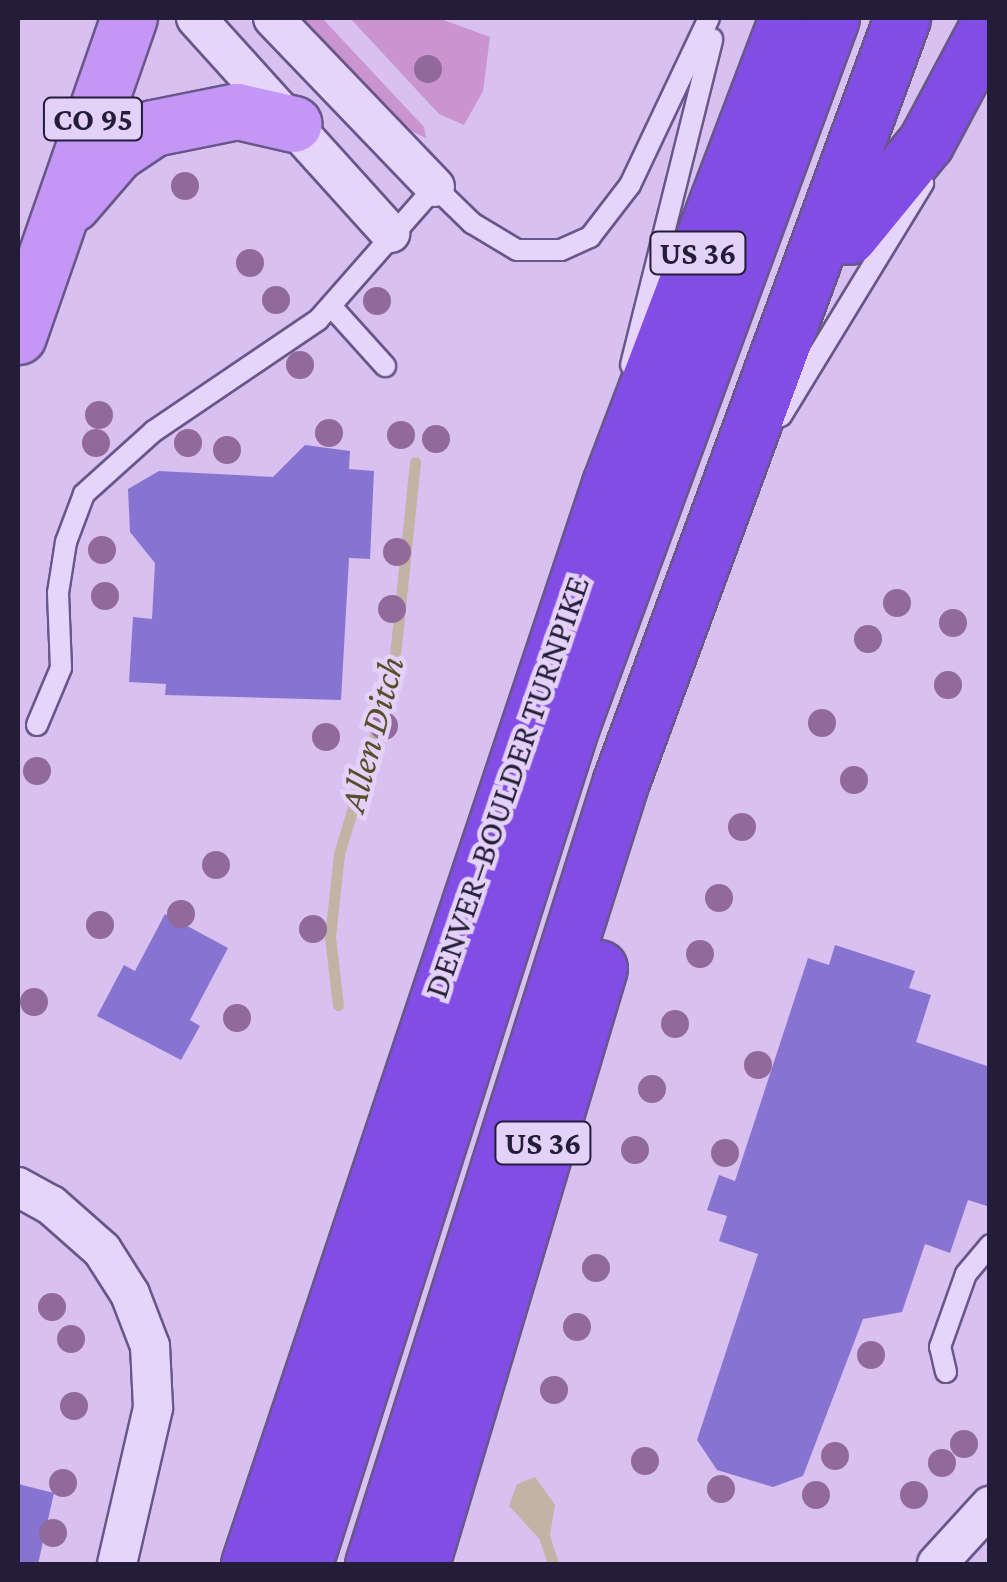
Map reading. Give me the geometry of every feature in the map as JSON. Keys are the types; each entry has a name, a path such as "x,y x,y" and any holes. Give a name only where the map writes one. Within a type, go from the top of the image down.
{"highway":[{"path":"372,1564 621,781 902,18"},
{"name":"US 36","path":"422,1564 560,1087 781,416 848,236 938,18"},
{"name":"DENVER–BOULDER TURNPIKE","path":"249,1564 610,484 797,19"},
{"path":"304,1564 797,19"},
{"path":"848,236 926,142 990,22"}],"main road":[{"name":"CO 95","path":"18,336 129,18"},
{"path":"56,221 116,154 153,128 237,111 294,124"}],"street":[{"path":"196,18 390,232"},
{"path":"273,18 434,188"},
{"path":"18,1187 50,1205 102,1250 130,1294 150,1346 154,1408 117,1564"},
{"path":"936,1564 990,1506"}],"lane":[{"path":"37,726 61,668 58,594 66,542 84,494 154,431 331,306 390,232 434,188 472,223 516,250 561,250 590,238 630,185 709,18"},
{"path":"610,484 645,290 718,18"},
{"path":"781,416 979,93"},
{"path":"331,306 385,366"},
{"path":"946,1372 940,1347 966,1274 990,1245"}],"shaded area":[{"path":"301,18 322,18 424,127 426,138 407,129"},
{"path":"350,18 438,18 490,37 483,91 464,125 439,114"},
{"path":"535,1477 555,1505 548,1548 509,1506 517,1484"}],"building":[{"path":"305,445 350,451 349,469 374,471 370,559 349,558 341,700 165,695 166,684 129,682 133,617 152,619 155,563 130,532 128,489 159,471 273,477"},
{"path":"165,914 228,948 190,1020 200,1026 181,1060 97,1016 124,965 135,971"},
{"path":"835,945 915,971 909,988 931,995 916,1042 990,1067 990,1207 968,1200 950,1253 925,1244 902,1312 863,1319 803,1476 773,1487 717,1470 697,1440 758,1254 719,1241 727,1216 707,1210 719,1175 735,1181 808,958 829,965"},
{"path":"18,1484 54,1493 38,1564 18,1564"}],"waterway":[{"name":"Allen Ditch","path":"338,1005 330,937 339,854 393,675 415,462"},
{"name":"Allen Ditch","path":"544,1536 553,1564"}]}
